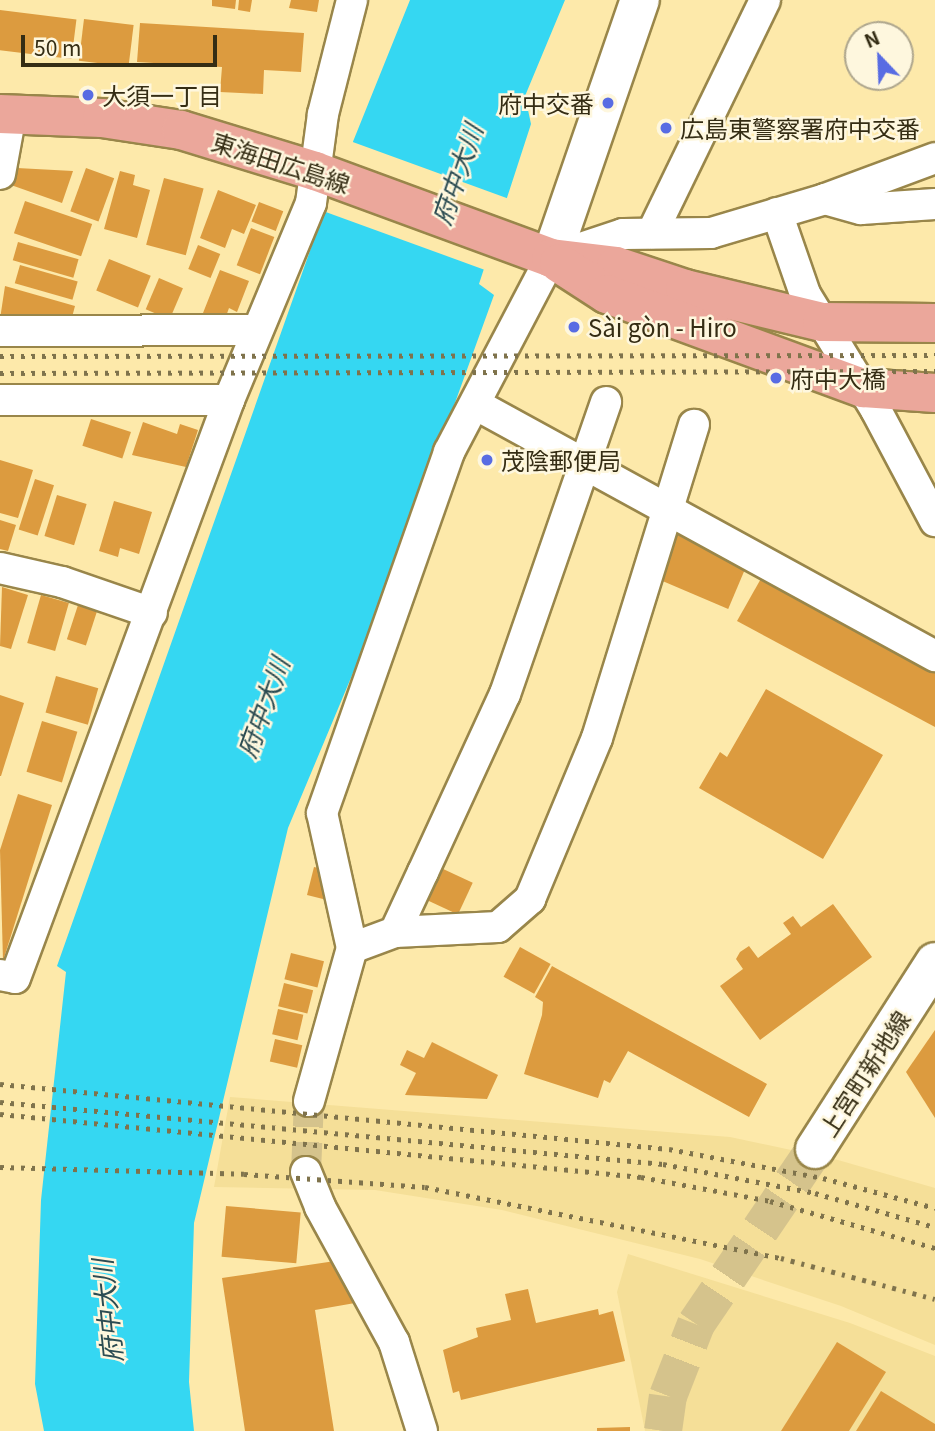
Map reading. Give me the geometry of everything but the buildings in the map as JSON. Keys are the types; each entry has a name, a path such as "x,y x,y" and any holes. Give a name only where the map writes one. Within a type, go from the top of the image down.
{"main road":[{"name":"東海田広島線","path":"6,114 102,118 181,130 324,174 534,252 607,294 863,388 935,393"},
{"name":"東海田広島線","path":"534,252 616,266 685,289 822,322 935,323"}],"street":[{"path":"0,975 15,978 229,400 324,174 323,114 352,0"},
{"path":"309,1101 352,948 322,813 449,452 475,404 534,252 640,0"},
{"path":"652,233 765,0"},
{"path":"0,174 6,114"},
{"path":"534,252 623,234 711,233 825,198 935,158"},
{"path":"825,198 861,209 935,204"},
{"path":"777,213 805,294 863,388 935,521"},
{"path":"0,331 257,330"},
{"path":"0,400 229,400"},
{"path":"395,932 505,694 606,402"},
{"path":"475,404 935,656"},
{"path":"352,948 395,932 498,927 530,899 597,738 694,425"},
{"path":"0,568 62,582 152,613"},
{"name":"上宮町新地線","path":"815,1149 935,962"},
{"path":"306,1172 320,1207 394,1342 422,1431"}],"shaded area":[{"path":"230,1097 730,1137 838,1160 935,1188 935,1345 841,1306 700,1259 502,1210 375,1190 214,1187"},
{"path":"628,1254 850,1323 935,1356 935,1431 645,1431 617,1292"}],"water":[{"name":"府中大川","path":"410,0 565,0 525,96 531,124 479,284 494,295 384,599 288,828 194,1223 189,1382 194,1431 44,1431 35,1384 41,1200 66,972 57,966 317,231"}],"pier":[{"path":"350,141 511,199 485,270 324,211"}],"tunnel":[{"path":"306,1172 309,1101"},
{"path":"663,1431 668,1396 696,1324 815,1149"}],"railway":[{"path":"0,356 935,355"},
{"path":"0,373 935,371"},
{"path":"0,1084 669,1149 823,1178 935,1208"},
{"path":"0,1102 663,1164 815,1193 935,1227"},
{"path":"0,1114 641,1177 770,1201 935,1248"},
{"path":"0,1167 244,1174 425,1187 781,1258 935,1299"}],"place":[{"name":"大須一丁目","path":"88,95"},
{"name":"府中交番","path":"608,103"},
{"name":"広島東警察署府中交番","path":"666,128"},
{"name":"Sài gòn - Hiro","path":"574,327"},
{"name":"府中大橋","path":"776,378"},
{"name":"茂陰郵便局","path":"487,460"}]}
